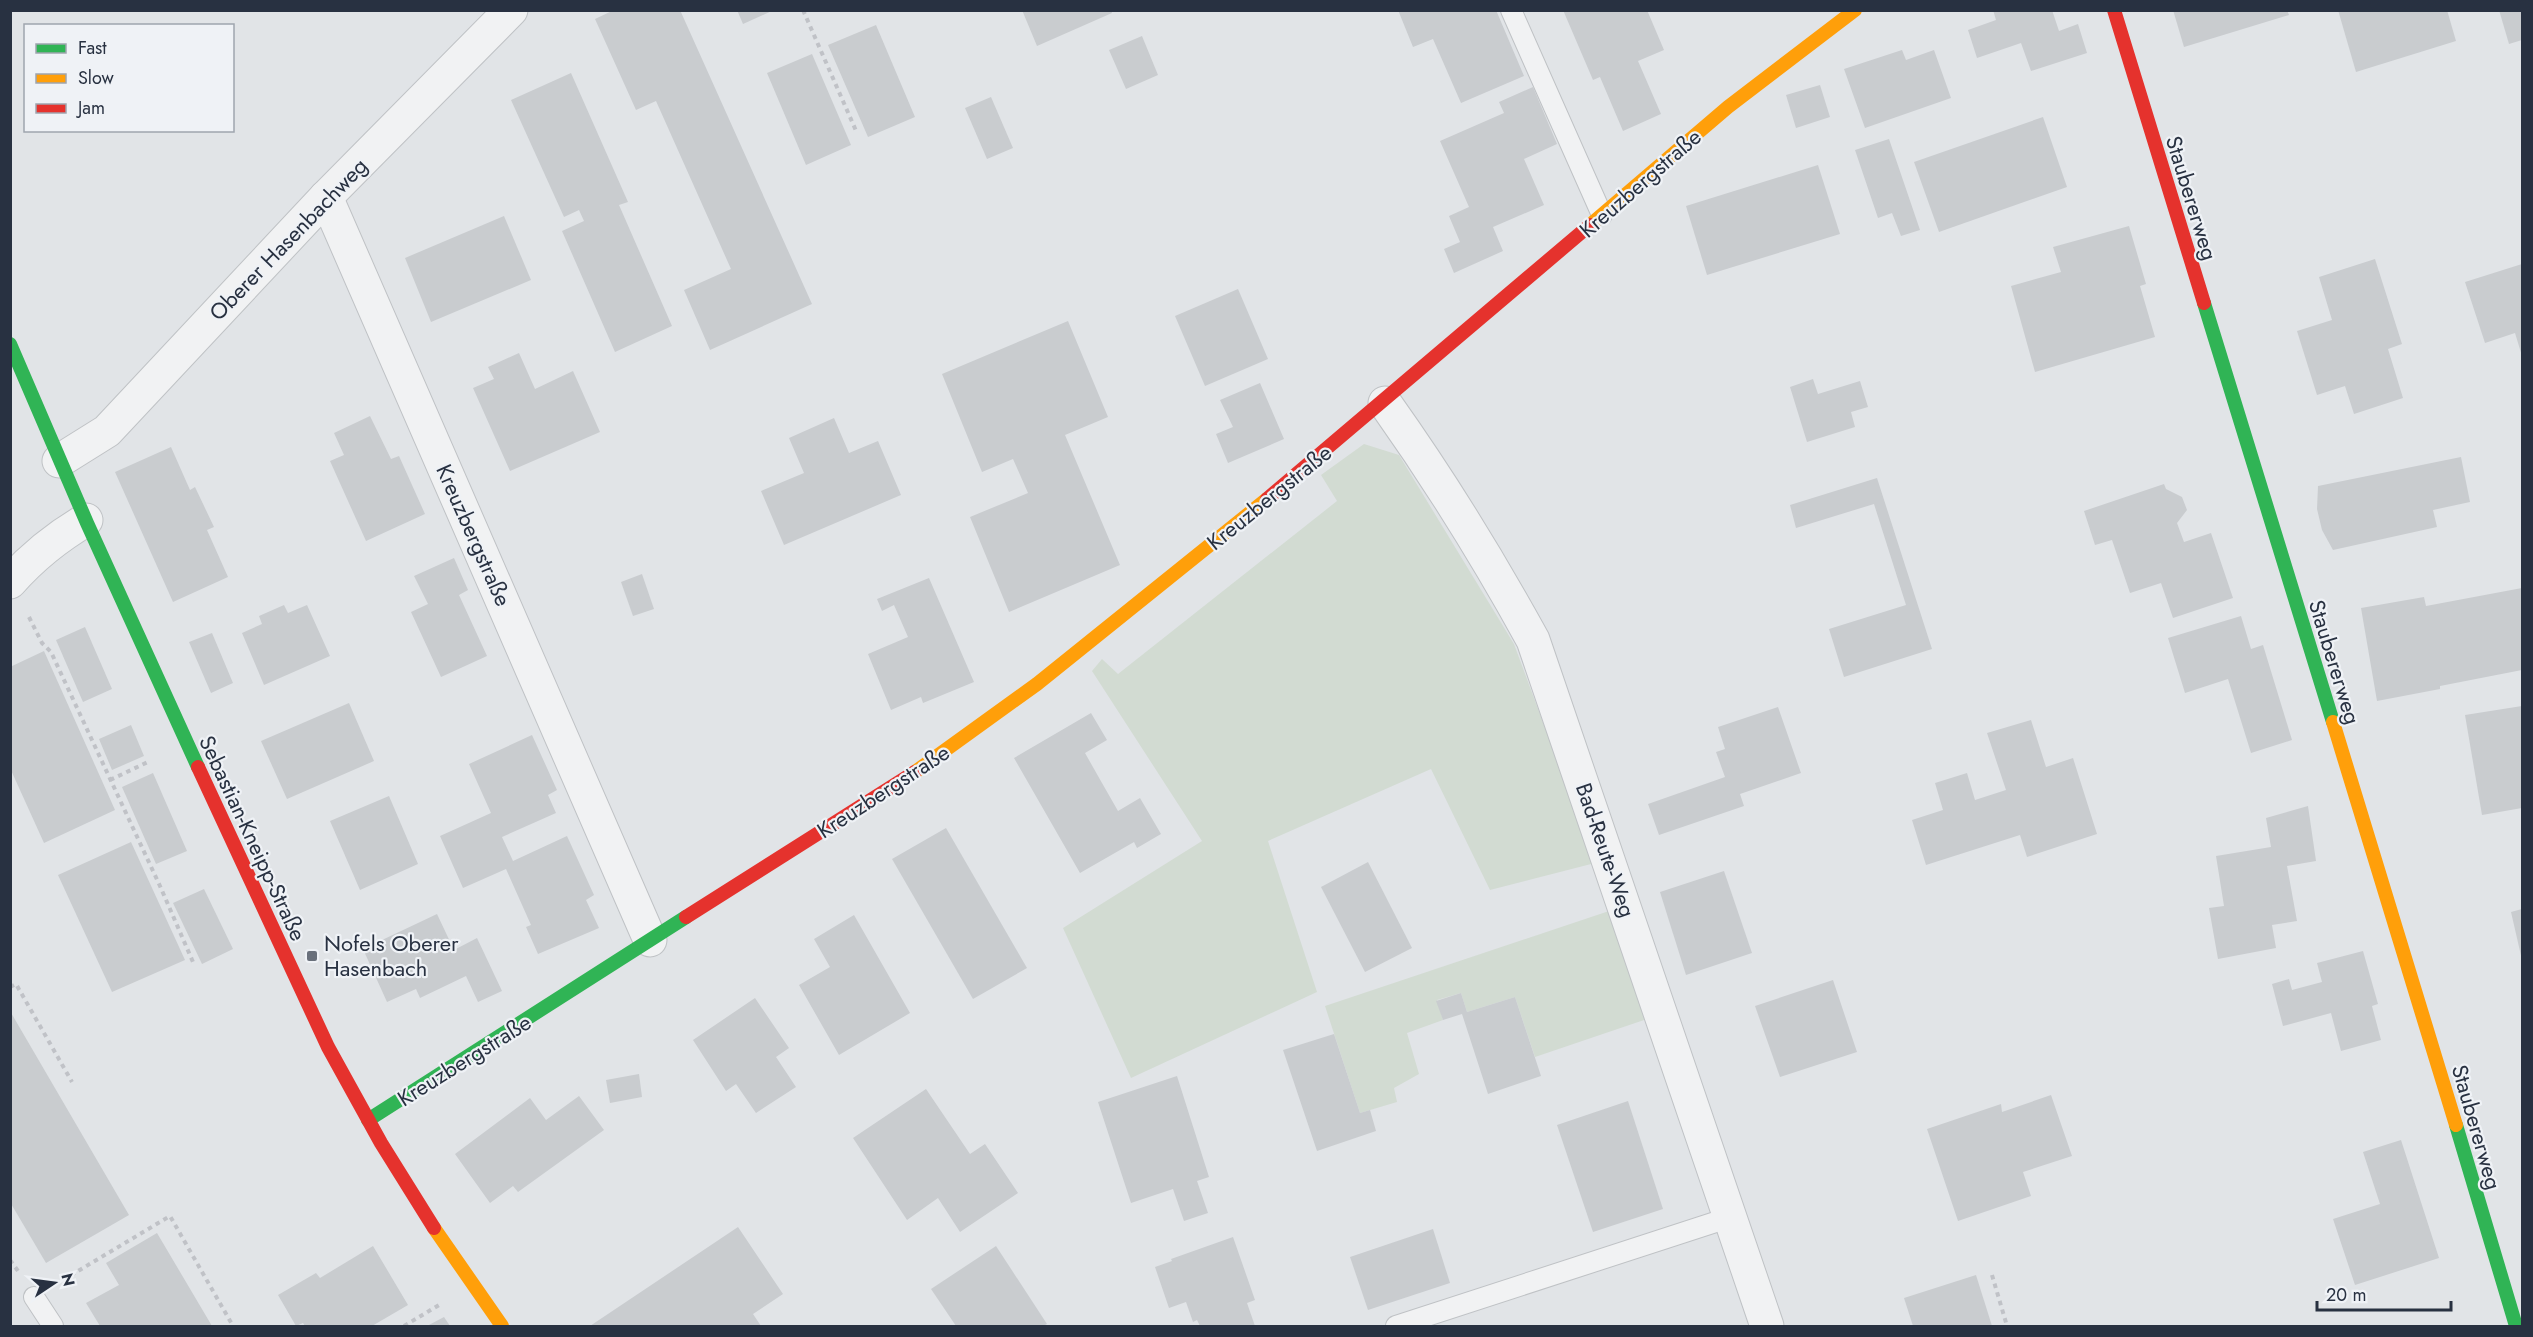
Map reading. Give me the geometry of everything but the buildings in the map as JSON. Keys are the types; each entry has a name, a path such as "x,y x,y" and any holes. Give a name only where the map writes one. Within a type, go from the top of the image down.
{"street":[{"name":"Oberer Hasenbachweg","path":"59,460 107,431 326,197 511,10"},
{"name":"Kreuzbergstraße","path":"368,1120 932,761 1002,713 1078,654 1385,403 1602,214 1785,60 1855,10"},
{"name":"Staubererweg","path":"2114,10 2380,873 2516,1326"},
{"name":"Kreuzbergstraße","path":"326,197 650,940"},
{"name":"Sebastian-Kneipp-Straße","path":"10,344 160,687 344,1077 368,1120 453,1256 502,1326"},
{"name":"Bad-Reute-Weg","path":"1385,403 1431,467 1490,561 1533,640 1767,1326"},
{"path":"11,581 31,559 58,537 86,520"}],"lane":[{"path":"1511,10 1602,214"},
{"path":"1396,1326 1731,1216"},
{"path":"34,1297 53,1326"}],"path":[{"path":"803,10 857,133"},
{"path":"11,581 42,643 51,652 193,962"},
{"path":"110,780 155,758"},
{"path":"10,987 16,984 72,1082"},
{"path":"34,1297 170,1216 233,1326"},
{"path":"1992,1275 2007,1326"},
{"path":"404,1326 443,1303"}],"shaded area":[{"path":"1364,444 1399,455 1514,644 1595,863 1490,890 1431,769 1268,841 1317,992 1131,1078 1063,928 1202,841 1092,671 1102,659 1118,674 1337,501 1321,475"},
{"path":"1615,909 1650,1018 1535,1057 1515,997 1467,1012 1461,993 1437,1000 1443,1020 1407,1033 1419,1074 1394,1088 1397,1102 1360,1113 1325,1006"}],"traffic: fast":[{"path":"2204,303 2333,722"},
{"path":"10,344 87,523 198,767"},
{"path":"368,1120 686,917"},
{"path":"2456,1125 2516,1326"}],"traffic: slow":[{"path":"1590,225 1728,107 1855,10"},
{"path":"915,772 1037,684 1267,499"},
{"path":"2333,722 2456,1125"},
{"path":"434,1228 502,1326"}],"traffic: jam":[{"path":"2114,10 2204,303"},
{"path":"1267,499 1590,225"},
{"path":"198,767 328,1047 381,1143 434,1228"},
{"path":"686,917 915,772"}],"place":[{"name":"Nofels Oberer Hasenbach","path":"312,956"}]}
